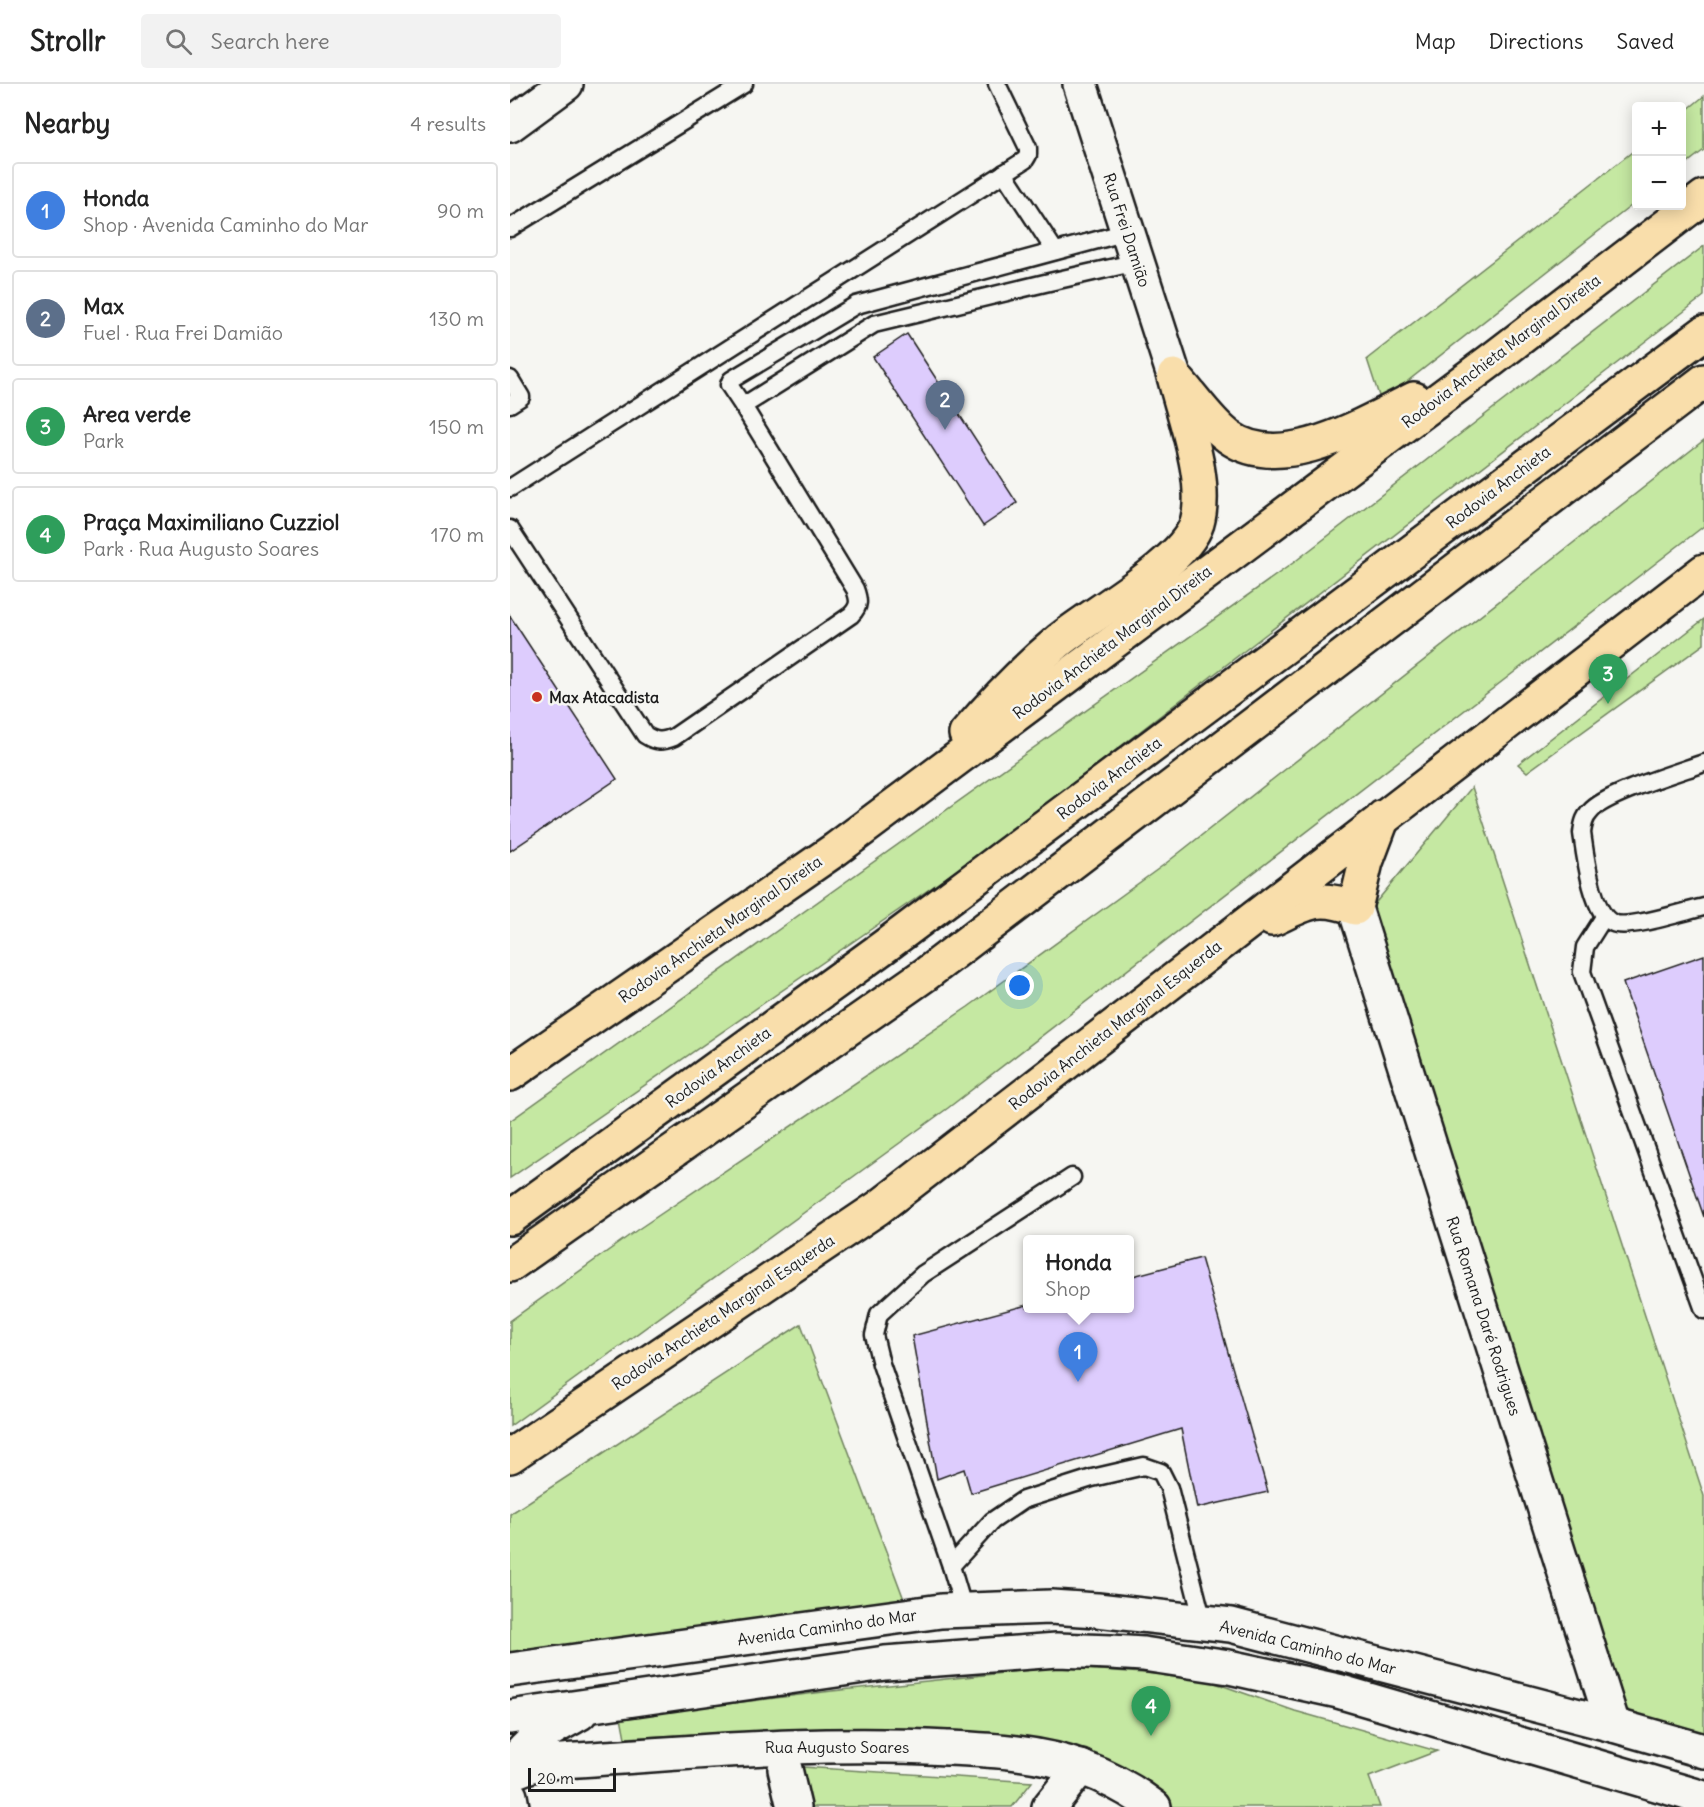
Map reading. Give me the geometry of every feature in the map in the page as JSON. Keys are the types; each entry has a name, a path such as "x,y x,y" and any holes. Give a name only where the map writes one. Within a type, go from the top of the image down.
{"highway":[{"name":"Rodovia Anchieta Marginal Direita","path":"510,1074 836,849 1493,359 1704,197"},
{"name":"Rodovia Anchieta","path":"510,1218 885,946 1704,333"},
{"path":"1174,376 1211,420 1230,438 1255,449 1281,451 1347,433 1493,359"},
{"path":"920,785 1006,688 1060,640 1170,561 1186,543 1197,524 1200,478 1174,376"},
{"path":"510,1265 926,974 1704,381"},
{"name":"Rodovia Anchieta Marginal Esquerda","path":"510,1456 878,1208 1704,571"},
{"path":"1229,937 1321,900 1333,900 1355,908 1366,862 1383,817"}],"street":[{"path":"510,125 566,84"},
{"name":"Rua Frei Damião","path":"1080,84 1174,376"},
{"name":"Rua Romana Daré Rodrigues","path":"1355,908 1613,1725"},
{"name":"Avenida Caminho do Mar","path":"510,1671 941,1611 1051,1607 1139,1613 1231,1625 1704,1751"},
{"path":"510,1717 885,1663 1057,1650 1143,1654 1229,1667 1338,1691 1704,1798"},
{"path":"510,1773 520,1754 533,1741 597,1704"},
{"name":"Rua Augusto Soares","path":"510,1773 546,1762 720,1749 836,1744 974,1749 1026,1755 1081,1767 1111,1780 1154,1807"},
{"path":"1049,1807 1081,1767"},
{"path":"785,1769 794,1807"},
{"path":"510,1796 512,1807"}],"lane":[{"path":"510,228 744,84"},
{"path":"510,488 1025,160 1028,148 997,84"},
{"path":"1004,173 1055,251"},
{"path":"510,529 645,735 664,742 858,608 859,599 855,589 729,385 731,380 856,305 1127,232"},
{"path":"743,406 874,324 1137,262"},
{"path":"717,356 731,380"},
{"path":"510,379 521,397 510,404"},
{"path":"1704,763 1606,799 1591,810 1583,822 1584,847 1596,900 1604,917 1614,924 1628,926 1704,907"},
{"path":"1604,917 1585,947 1582,972 1704,1310"},
{"path":"964,1610 881,1364 874,1335 879,1314 923,1274 1072,1178"},
{"path":"951,1566 992,1521 1023,1500 1092,1478 1144,1466 1161,1472 1169,1488 1203,1622"}],"green space":[{"path":"1704,96 1704,150 1686,164 1686,156 1686,111"},
{"path":"1632,152 1632,205 1381,402 1367,359"},
{"path":"1704,246 1704,296 989,848 510,1178 510,1121 1293,563"},
{"path":"1704,440 1704,526 948,1108 510,1426 510,1321 637,1230 968,1007 1165,864"},
{"path":"1704,619 1704,644 1527,772 1518,764"},
{"path":"1472,787 1704,1496 1704,1743 1630,1721 1372,907"},
{"path":"801,1324 905,1602 510,1655 510,1514"},
{"path":"1060,1667 1198,1677 1295,1711 1437,1751 1369,1777 1380,1807 1170,1807 1138,1780 876,1733 756,1731 625,1738 621,1717 832,1691"},
{"path":"802,1767 1032,1782 1012,1807 811,1807"}],"building":[{"path":"907,334 1017,503 983,526 873,357"},
{"name":"Max Atacadista","path":"510,616 617,779 510,851"},
{"path":"1704,955 1704,1217 1623,983"},
{"path":"1201,1258 1268,1492 1197,1508 1181,1429 971,1493 964,1469 937,1479 912,1336 1023,1306 1023,1313 1134,1313 1134,1276"}],"place":[{"name":"Max","path":"945,430"},
{"name":"Max Atacadista","path":"537,697"},
{"name":"Area verde","path":"1608,704"},
{"name":"Honda","path":"1078,1382"},
{"name":"Praça Maximiliano Cuzziol","path":"1151,1736"}]}
